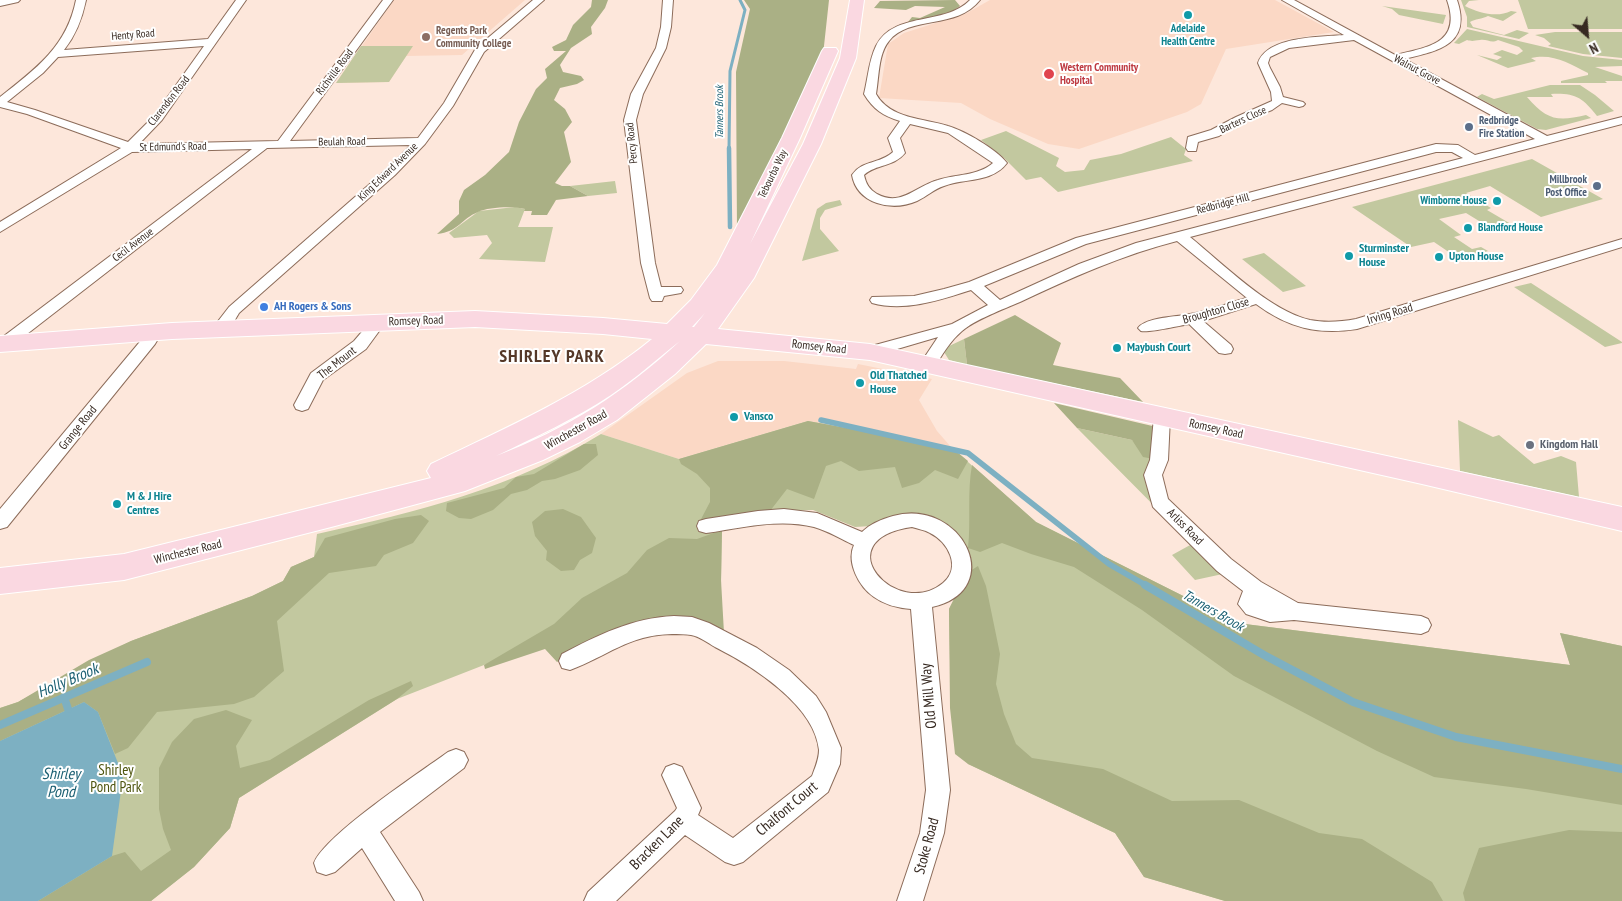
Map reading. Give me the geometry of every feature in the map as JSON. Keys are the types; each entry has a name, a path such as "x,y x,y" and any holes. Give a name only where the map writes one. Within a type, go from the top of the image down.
{"main road":[{"name":"Tebourba Way","path":"701,335 726,303 742,278 812,144 848,58 857,0"},
{"name":"Tebourba Way","path":"675,333 715,285 728,266 829,56 832,38"},
{"name":"Romsey Road","path":"2,344 154,332 474,319 533,321 870,352 1422,473 1622,519"},
{"name":"Winchester Road","path":"372,505 584,401 638,366 675,333"},
{"name":"Winchester Road","path":"0,582 124,568 455,483 533,453 570,435 608,413 638,391 701,335"}],"street":[{"path":"0,3 15,0"},
{"path":"0,103 56,54 72,29 81,0"},
{"name":"Clarendon Road","path":"0,228 128,148 158,118 241,0"},
{"name":"Richville Road","path":"281,145 388,0"},
{"name":"King Edward Avenue","path":"220,329 234,310 391,172 421,141 449,104 480,50 539,0"},
{"name":"Percy Road","path":"668,0 661,48 649,74 636,92 630,113 630,127 646,255 657,295 676,290"},
{"name":"Walnut Grove","path":"1287,0 1547,141"},
{"path":"1394,58 1422,52 1442,44 1454,33 1458,26 1457,10 1452,0"},
{"path":"907,119 894,138 897,156 892,160 866,168 858,175 859,184 862,188 880,200 891,202 912,199 931,186 983,174 1000,163 976,144 952,131 907,119 885,110 870,94 882,45 886,38 894,32 960,12 967,2"},
{"name":"Barters Close","path":"1192,148 1192,140 1215,133 1240,119 1277,103 1277,90 1263,63 1265,55 1271,50 1300,42 1355,37"},
{"name":"Henty Road","path":"56,54 212,42"},
{"path":"1278,99 1299,104"},
{"name":"St Edmund's Road","path":"0,103 32,112 123,144 128,148 263,146"},
{"name":"Redbridge Hill","path":"870,352 958,327 998,306 1112,256 1180,236 1622,120"},
{"name":"Beulah Road","path":"263,146 421,141"},
{"name":"Cecil Avenue","path":"2,344 263,146"},
{"name":"Redbridge Hill","path":"877,300 897,303 919,301 974,285 1081,241 1436,148 1454,148 1475,160"},
{"name":"Irving Road","path":"1180,236 1271,310 1296,322 1318,328 1347,326 1622,243"},
{"path":"974,285 998,306"},
{"name":"Broughton Close","path":"1146,328 1161,323 1192,319 1258,299"},
{"path":"1192,319 1225,349"},
{"name":"The Mount","path":"302,405 317,377 360,345 377,323"},
{"name":"Redbridge Hill","path":"928,364 939,346 958,327"},
{"name":"Grange Road","path":"0,522 150,340 154,332"},
{"name":"Arliss Road","path":"1162,417 1159,460 1153,476 1160,502 1224,565 1254,588 1248,604 1256,611 1280,614 1294,611 1421,625"},
{"path":"706,526 770,517 793,516 811,519 864,541"},
{"path":"912,520 934,526 948,535 958,547 962,556 962,570 958,580 948,592 937,598 922,602 911,602 893,598 877,590 862,568 861,554 864,541 880,527 896,521 912,520"},
{"name":"Old Mill Way","path":"922,602 938,790"},
{"name":"Chalfont Court","path":"570,661 619,634 652,625 694,626 746,651 783,679 809,704 822,726 830,750 828,768 820,784 734,854 684,820"},
{"path":"326,863 364,829 456,760"},
{"name":"Bracken Lane","path":"597,901 684,820 689,808 674,775"},
{"name":"Stoke Road","path":"910,901 933,831 938,790"},
{"path":"364,829 410,901"}],"shaded area":[{"name":"Regents Park Community College","path":"394,0 525,0 462,55 406,56 389,82 336,83"},
{"name":"Western Community Hospital","path":"990,0 1275,0 1334,32 1226,49 1201,104 1187,112 1079,149 1048,144 990,119 961,103 879,98 888,44 904,33 967,13"},
{"path":"718,361 784,361 856,369 858,364 932,379 919,400 937,431 951,447 808,421 679,459 601,434 687,373"}],"green space":[{"path":"592,0 608,0 605,8 591,27 592,34 571,48 560,65 563,72 581,76 584,80 577,84 560,88 554,100 565,109 572,122 564,132 571,162 555,183 562,186 570,186 588,196 556,200 547,215 531,215 532,211 514,208 482,210 450,231 437,234 459,214 459,201 464,190 485,175 509,152 519,122 536,89 547,78 545,69 566,51 554,51 552,47 566,40 573,25 591,7"},
{"path":"744,0 829,0 823,55 737,232 736,72 750,9"},
{"path":"955,0 960,6 953,11 912,23 908,22 912,17 920,18 945,7 915,6 906,10 874,8 880,1"},
{"path":"1461,0 1479,0 1469,1 1465,6 1482,13 1500,14 1511,11 1517,12 1503,21 1488,16 1474,20 1470,22 1473,27 1504,35 1517,30 1529,33 1519,39 1467,27 1467,17"},
{"path":"1518,0 1622,0 1622,29 1528,29"},
{"path":"1382,6 1446,15 1443,24 1399,15 1392,9"},
{"path":"1467,29 1583,56 1622,60 1622,66 1595,67 1622,76 1622,81 1605,81 1607,83 1561,83 1561,81 1588,75 1588,73 1560,60 1546,57 1531,58 1536,61 1508,68 1477,55 1497,60 1502,57 1493,54 1502,50 1517,55 1523,51 1519,47 1498,40 1493,42 1467,40 1459,44 1454,43"},
{"path":"1555,32 1622,32 1622,58 1583,54 1548,46 1551,44 1544,38 1535,35"},
{"path":"361,46 413,46 389,82 336,83"},
{"path":"1550,85 1580,85 1614,111 1597,116 1582,100 1566,94 1551,94 1553,97 1527,97 1547,115 1553,117 1567,118 1586,115 1591,118 1546,130 1537,129 1477,97 1482,94 1494,99"},
{"path":"1006,131 1059,158 1056,166 1065,172 1084,170 1090,160 1121,154 1171,137 1186,149 1184,155 1193,161 1058,192 1041,177 1026,180 1004,158 981,140"},
{"path":"1532,159 1603,199 1541,217 1490,186 1466,193 1491,208 1487,210 1516,227 1497,232 1466,213 1439,219 1461,235 1454,237 1472,249 1481,247 1488,251 1459,259 1434,242 1411,247 1352,207"},
{"path":"615,181 617,193 588,196 570,186"},
{"path":"840,200 842,205 825,210 820,218 820,229 839,251 802,261 817,209 826,203"},
{"path":"515,207 525,209 518,227 553,227 545,262 479,259 492,243 487,235 454,238 449,233 479,211"},
{"path":"1264,253 1306,286 1283,292 1242,259"},
{"path":"1531,283 1622,343 1605,347 1514,287"},
{"path":"1015,315 1061,343 1053,365 1120,378 1143,402 967,365 964,339"},
{"path":"964,339 967,365 949,360 944,352 947,347"},
{"path":"1054,403 1161,428 1159,460 1143,457 1132,440 1077,428"},
{"path":"1458,420 1493,437 1499,435 1534,464 1561,456 1576,462 1579,497 1460,471"},
{"name":"Shirley Pond Park","path":"808,421 951,447 1036,522 1237,623 1570,665 1560,633 1622,646 1622,901 1225,901 1144,877 1115,833 968,764 950,661 949,609 967,573 937,522 855,527 813,510 770,511 722,517 721,586 484,665 397,699 239,798 230,828 194,867 151,901 0,901 0,708 18,702 131,641 252,596 283,581 291,567 314,557 317,534 428,507 499,484 568,453 601,434 679,459"},
{"path":"808,421 951,447 968,461 958,479 935,470 919,483 902,488 895,467 859,471 841,461 826,466 814,499 787,489 770,511 700,521 710,502 710,488 697,474 681,464 679,459"},
{"path":"1077,428 1132,440 1159,460 1160,502 1232,572 1195,580 1172,555 1192,544"},
{"path":"584,444 596,444 598,455 580,470 555,479 542,481 527,490 511,494 493,510 471,519 459,518 446,511 447,503 504,488 516,477 534,474"},
{"path":"972,465 1036,522 1237,623 1570,665 1560,633 1622,646 1622,805 1526,789 1434,777 1377,751 1234,676 1142,610 1074,567 1002,543 980,552 968,548"},
{"path":"563,509 581,517 596,538 592,553 580,560 574,570 561,571 546,560 547,551 535,536 532,522 545,511"},
{"path":"421,515 429,521 413,543 384,555 376,566 329,573 277,621 284,671 254,697 234,704 157,712 128,748 115,754 98,712 84,702 0,741 0,708 18,702 89,660 131,641 252,596 283,581 291,567 314,557 325,538 395,519"},
{"path":"722,530 721,580 724,633 616,630 557,662 545,649 485,669 484,665 554,624 582,598 627,573 647,550 669,538 697,539"},
{"path":"978,566 986,586 1000,654 996,684 1004,714 1016,744 1032,758 1103,769 1172,801 1239,800 1319,833 1362,839 1432,882 1443,901 1225,901 1144,877 1115,833 968,764 955,754 950,708 949,609 967,573"},
{"path":"411,681 413,686 397,699 239,798 230,828 194,867 151,901 38,901 112,856 125,852 141,871 171,850 163,829 159,809 159,768 172,742 194,719 226,710 252,720 236,746 240,768 270,760 369,700"},
{"path":"1569,830 1622,832 1622,901 1465,901 1463,893 1479,848"}],"water":[{"name":"Shirley Pond","path":"84,702 98,712 123,776 112,856 38,901 0,901 0,741"}],"waterway":[{"name":"Tanners Brook","path":"729,149 730,71 745,10 740,0"},
{"name":"Tanners Brook","path":"729,149 730,227"},
{"name":"Tanners Brook","path":"821,420 968,453 1109,564 1147,586"},
{"name":"Tanners Brook","path":"1145,585 1264,655 1353,702 1456,737 1622,769"},
{"name":"Holly Brook","path":"64,698 147,662"},
{"name":"Holly Brook","path":"0,725 64,698"},
{"path":"64,698 68,709"}],"place":[{"name":"Adelaide Health Centre","path":"1188,15"},
{"name":"Regents Park Community College","path":"426,37"},
{"name":"Western Community Hospital","path":"1049,74"},
{"name":"Redbridge Fire Station","path":"1469,127"},
{"name":"Millbrook Post Office","path":"1597,186"},
{"name":"Wimborne House","path":"1497,201"},
{"name":"Blandford House","path":"1468,228"},
{"name":"Sturminster House","path":"1349,256"},
{"name":"Upton House","path":"1439,257"},
{"name":"AH Rogers & Sons","path":"264,307"},
{"name":"Maybush Court","path":"1117,348"},
{"name":"Old Thatched House","path":"860,383"},
{"name":"Vansco","path":"734,417"},
{"name":"Kingdom Hall","path":"1530,445"},
{"name":"M & J Hire Centres","path":"117,504"}],"district":[{"name":"SHIRLEY PARK","path":"552,357"}]}
